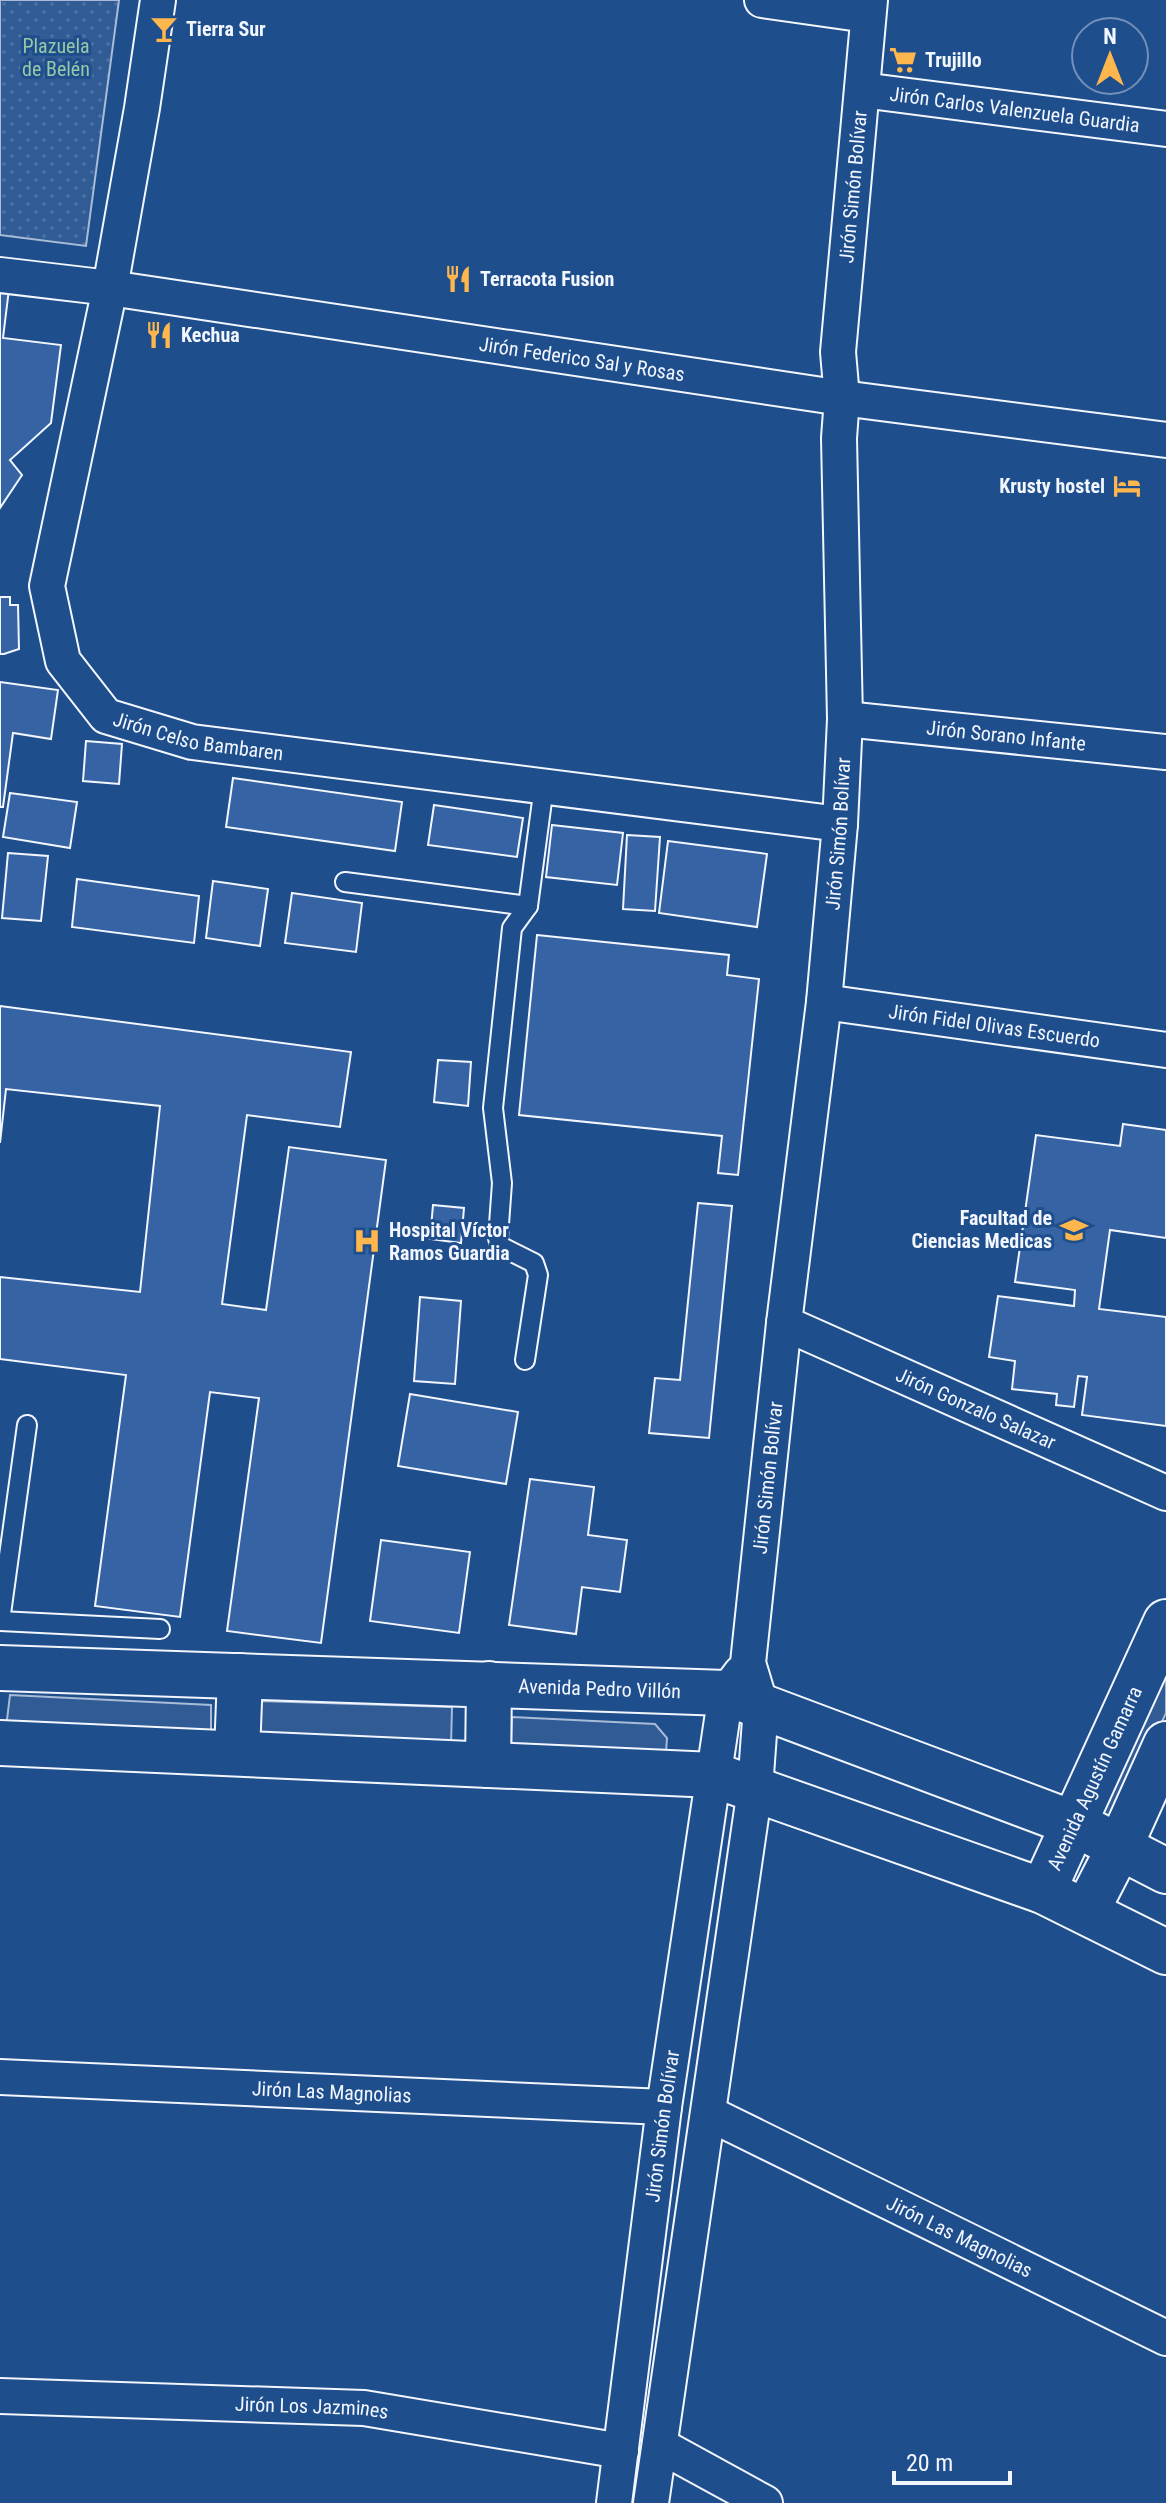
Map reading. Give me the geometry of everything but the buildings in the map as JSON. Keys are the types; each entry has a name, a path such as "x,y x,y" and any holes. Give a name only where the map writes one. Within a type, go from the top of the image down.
{"main road":[{"name":"Avenida Agustín Gamarra","path":"1043,1891 1166,1622"},
{"name":"Avenida Pedro Villón","path":"0,1668 489,1684 745,1687 1075,1824 1166,1871"},
{"path":"237,1753 240,1676"},
{"path":"488,1765 489,1684"},
{"path":"0,1743 714,1775 1043,1891 1166,1952"},
{"path":"1086,1912 1166,1744"}],"street":[{"name":"Jirón Celso Bambaren","path":"158,0 110,288 47,586 63,661 106,716 192,742 840,824"},
{"path":"762,0 868,8"},
{"name":"Jirón Simón Bolívar","path":"651,2503 755,1789 745,1687 784,1323 824,1002 840,824 845,719 839,438 842,398 838,352 868,8"},
{"name":"Jirón Carlos Valenzuela Guardia","path":"862,90 1166,129"},
{"name":"Jirón Federico Sal y Rosas","path":"0,275 110,288 842,398 1166,440"},
{"name":"Jirón Sorano Infante","path":"845,719 1166,752"},
{"name":"Jirón Fidel Olivas Escuerdo","path":"824,1002 1166,1050"},
{"name":"Jirón Gonzalo Salazar","path":"784,1323 1166,1493"},
{"name":"Jirón Simón Bolívar","path":"614,2503 664,2107 714,1775 745,1687"},
{"name":"Jirón Las Magnolias","path":"0,2077 664,2107"},
{"name":"Jirón Las Magnolias","path":"710,2114 1166,2338"},
{"name":"Jirón Los Jazmines","path":"0,2396 364,2408 621,2451"},
{"path":"661,2446 765,2503"}],"lane":[{"path":"525,1360 538,1275 534,1263 500,1246 502,1183 493,1108 512,928 528,906 544,786"},
{"path":"345,882 528,906"},
{"path":"27,1425 0,1621 160,1629"}],"green space":[{"name":"Plazuela de Belén","path":"0,0 119,0 86,246 0,235"},
{"path":"1166,1665 1166,1713 1117,1821 1099,1812"},
{"path":"10,1695 211,1705 211,1742 6,1728"},
{"path":"260,1701 452,1707 451,1745 259,1740"},
{"path":"512,1717 655,1724 667,1738 666,1752 511,1751"}],"place":[{"name":"Tierra Sur","path":"164,29"},
{"name":"Trujillo","path":"903,60"},
{"name":"Terracota Fusion","path":"458,279"},
{"name":"Kechua","path":"159,335"},
{"name":"Krusty hostel","path":"1127,486"},
{"name":"Facultad de Ciencias Medicas","path":"1074,1230"},
{"name":"Hospital Víctor Ramos Guardia","path":"367,1241"}]}
